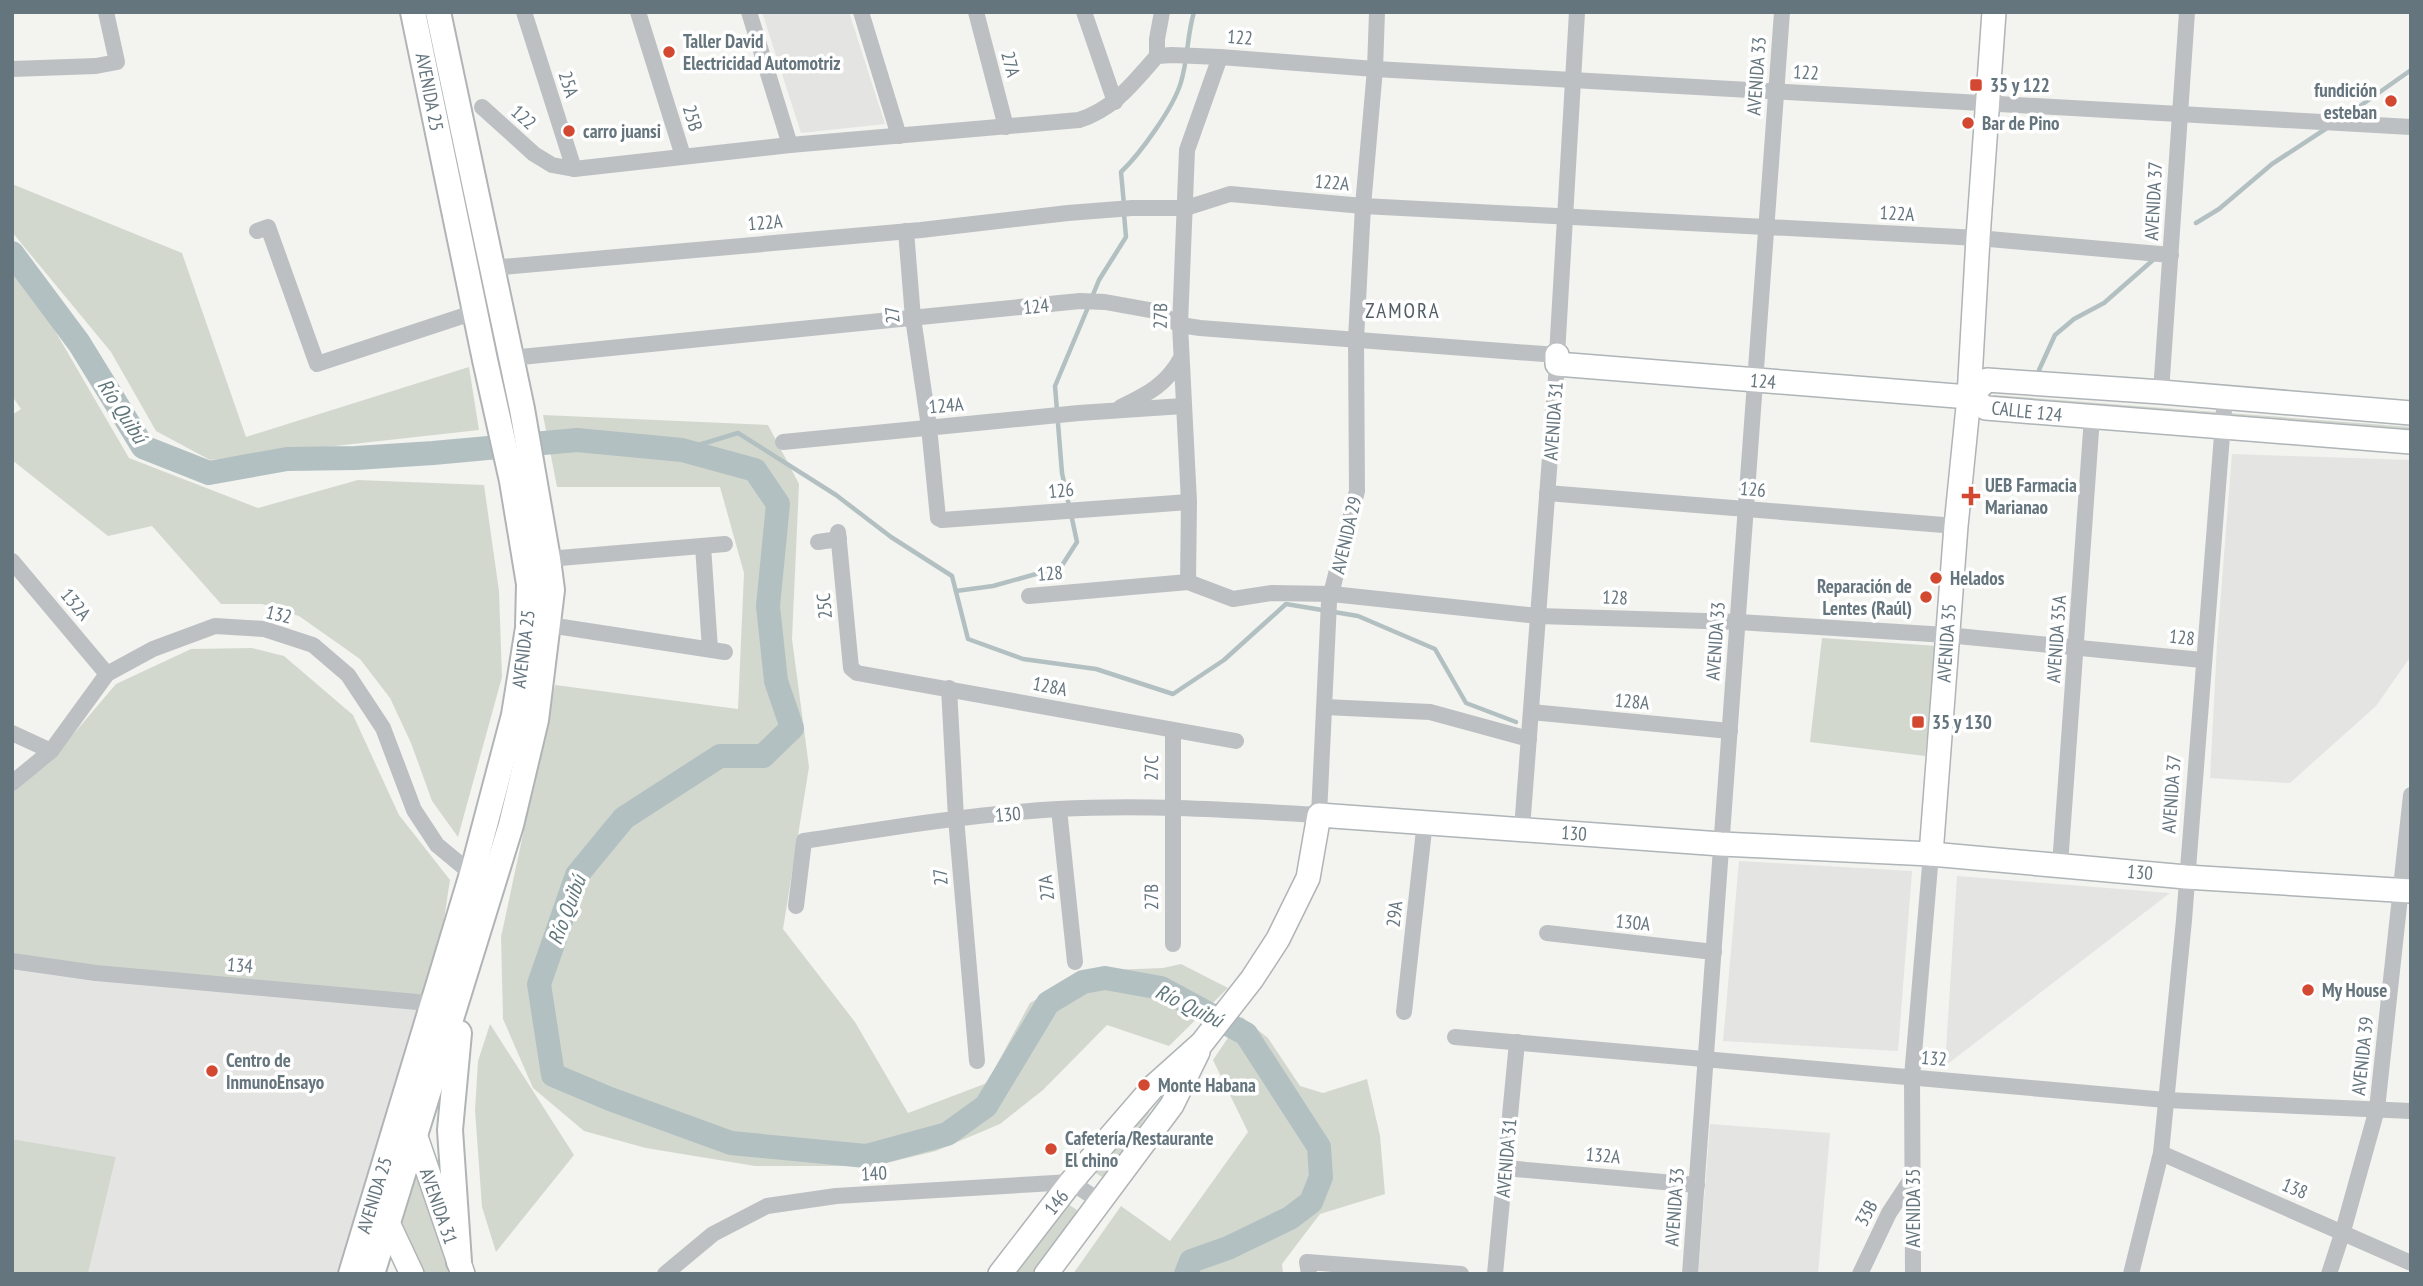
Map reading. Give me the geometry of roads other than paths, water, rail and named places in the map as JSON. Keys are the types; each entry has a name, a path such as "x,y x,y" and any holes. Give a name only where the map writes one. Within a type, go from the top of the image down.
{"main road":[{"name":"AVENIDA 25","path":"372,1274 511,825 536,720 552,590 548,559 523,480 510,413 475,312 414,12"},
{"name":"AVENIDA 25","path":"438,12 511,358 510,413"},
{"name":"AVENIDA 25","path":"351,1274 472,874 514,715 528,628 529,584 523,480"},
{"path":"461,1268 450,1129 458,1036 479,929"},
{"path":"378,1184 387,1223"}],"street":[{"path":"12,69 96,66 117,62 106,12"},
{"name":"25A","path":"524,12 574,169"},
{"name":"25B","path":"638,12 683,156"},
{"path":"749,12 790,145"},
{"path":"862,12 899,136"},
{"name":"27A","path":"976,12 1006,127"},
{"path":"1084,12 1115,102"},
{"path":"1162,12 1157,39 1165,56"},
{"name":"AVENIDA 29","path":"1238,996 1278,939 1308,878 1319,815 1330,604 1357,491 1356,339 1377,12"},
{"name":"AVENIDA 31","path":"1522,829 1557,360 1577,12"},
{"name":"AVENIDA 33","path":"1690,1274 1782,12"},
{"name":"AVENIDA 35","path":"1913,1274 1912,1077 1956,526 1969,397 1994,12"},
{"name":"AVENIDA 37","path":"2161,392 2187,12"},
{"name":"122","path":"482,107 534,154 552,165 574,169 790,145 1079,120 1099,114 1165,56 1220,57 1375,69 2411,127"},
{"name":"27B","path":"1188,582 1189,502 1180,325 1187,150 1220,57"},
{"name":"122A","path":"492,268 1132,208 1185,208 1230,194 1363,206 1565,218 1978,238 2171,256"},
{"path":"257,231 268,227 283,286 317,364 475,312"},
{"name":"27","path":"906,231 938,518"},
{"name":"124","path":"511,358 1080,301 1105,302 1155,311 1180,325 1356,339 1755,380 1969,397"},
{"name":"124A","path":"1113,411 1152,392 1175,370 1181,358"},
{"name":"CALLE 124","path":"2411,413 1987,380 1969,397 1986,408 2411,442"},
{"name":"AVENIDA 37","path":"2132,1274 2161,1153 2178,982 2225,397"},
{"name":"124A","path":"783,442 1079,413 1183,406"},
{"name":"AVENIDA 35A","path":"2060,865 2092,417"},
{"name":"126","path":"1547,493 1956,526"},
{"name":"126","path":"938,518 942,520 1189,502"},
{"name":"25C","path":"818,542 839,536 851,668 857,673"},
{"path":"548,559 725,544"},
{"path":"549,625 718,651 703,546"},
{"name":"132A","path":"12,561 107,674"},
{"name":"128","path":"1029,596 1188,582 1233,599 1272,593 1330,604 1538,616 1738,622 1947,635 2203,660"},
{"name":"132","path":"12,783 51,751 107,674 153,649 215,626 264,629 313,645 348,675 383,728 414,810 437,845 472,874"},
{"name":"128A","path":"857,673 1236,741"},
{"name":"27","path":"949,688 977,1061"},
{"path":"1325,707 1430,712 1529,739"},
{"name":"128A","path":"1531,712 1730,731"},
{"name":"27C","path":"1171,807 1173,731"},
{"path":"12,733 51,751"},
{"name":"AVENIDA 39","path":"2329,1274 2377,1108 2405,890 2411,795"},
{"name":"27B","path":"1171,807 1173,944"},
{"name":"130","path":"796,906 804,841 957,818 1059,809 1171,807 1425,821 1721,844 1931,854 2186,877 2405,890"},
{"name":"27A","path":"1059,809 1075,962"},
{"name":"29A","path":"1404,1012 1425,821"},
{"name":"130A","path":"1547,933 1714,952"},
{"name":"134","path":"12,961 96,973 431,1004"},
{"name":"146","path":"1000,1274 1072,1182 1154,1086 1202,1043 1238,996"},
{"path":"431,1004 444,1015 449,1031"},
{"name":"132","path":"1455,1037 2166,1100 2411,1111"},
{"name":"AVENIDA 31","path":"1495,1274 1517,1042"},
{"name":"146","path":"1046,1274 1172,1105 1202,1043"},
{"name":"AVENIDA 31","path":"416,1137 461,1268"},
{"name":"138","path":"2161,1153 2411,1263"},
{"name":"132A","path":"1505,1168 1697,1185"},
{"name":"33B","path":"1860,1274 1889,1213 1914,1174"},
{"path":"1072,1182 1101,1202"},
{"name":"140","path":"665,1274 713,1234 766,1206 836,1196 1072,1182"},
{"path":"387,1223 412,1274"},
{"path":"1308,1268 1461,1274"}],"waterway":[{"path":"1124,205 1121,172 1156,130 1177,92 1194,12"},
{"path":"2343,118 2411,70"},
{"path":"2196,223 2219,209 2272,164 2327,128"},
{"path":"1092,297 1099,280 1126,237 1124,214"},
{"name":"Río Quibú","path":"12,253 79,343 143,447 209,473 287,459 433,453 577,440 682,450 755,470 778,504 768,606 776,681 792,728 763,756 720,756 624,818 577,875 539,984 553,1075 731,1143 866,1156 947,1134 986,1106 1048,1003 1083,982 1105,978 1161,988 1246,1034 1319,1147 1321,1177 1311,1202 1290,1218 1228,1248 1191,1261 1186,1274"},
{"path":"2039,370 2055,335 2074,319 2104,303 2153,260"},
{"path":"1069,506 1062,473 1055,386 1089,305"},
{"path":"682,450 738,433 836,495 891,537 952,576 968,639 1023,659 1096,669 1173,694 1224,660 1286,604 1358,616 1435,649 1466,703 1516,722"},
{"path":"956,591 993,586 1061,567 1077,542 1071,514"}],"place":[{"name":"Taller David Electricidad Automotriz","path":"669,52"},
{"name":"35 y 122","path":"1976,85"},
{"name":"fundición esteban","path":"2391,101"},
{"name":"Bar de Pino","path":"1968,123"},
{"name":"carro juansi","path":"569,131"},
{"name":"UEB Farmacia Marianao","path":"1971,496"},
{"name":"Helados","path":"1936,578"},
{"name":"Reparación de Lentes (Raúl)","path":"1926,597"},
{"name":"35 y 130","path":"1918,722"},
{"name":"My House","path":"2308,990"},
{"name":"Centro de InmunoEnsayo","path":"212,1071"},
{"name":"Monte Habana","path":"1144,1085"},
{"name":"Cafetería/Restaurante El chino","path":"1051,1149"}],"district":[{"name":"ZAMORA","path":"1403,311"}]}
